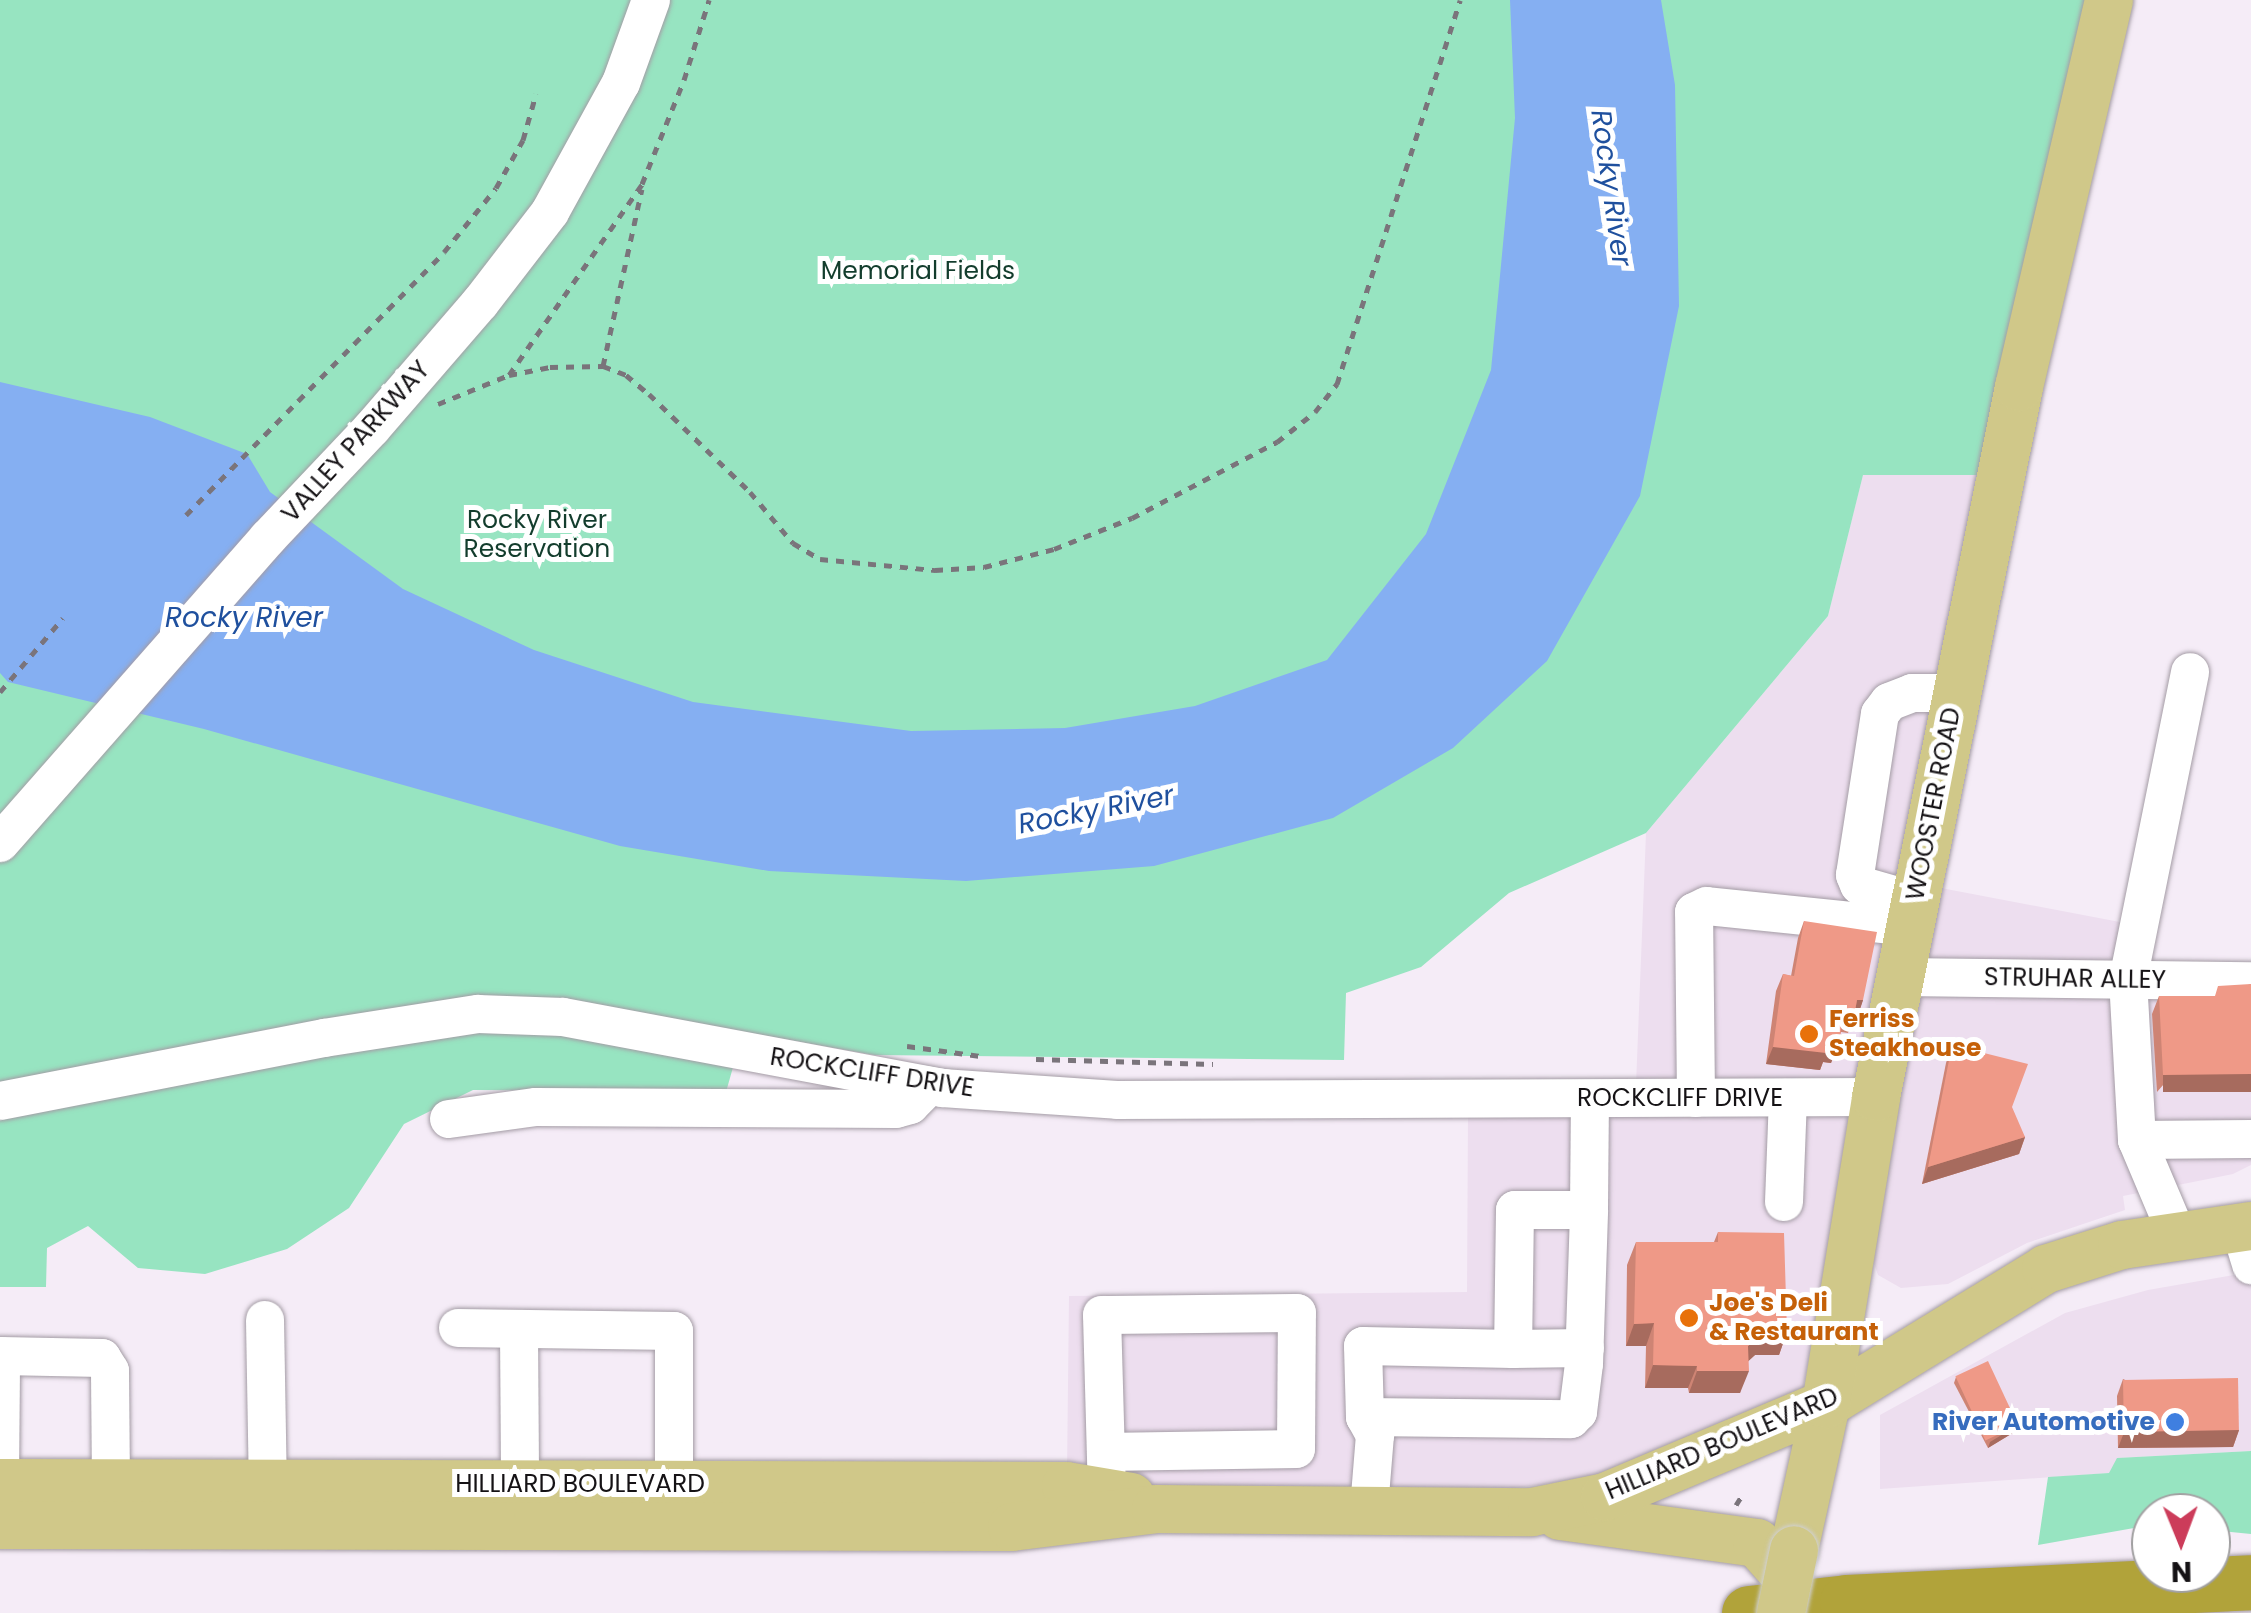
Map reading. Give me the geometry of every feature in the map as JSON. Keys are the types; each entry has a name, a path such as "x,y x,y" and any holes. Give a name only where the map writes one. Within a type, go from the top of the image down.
{"highway":[{"path":"1774,1579 1847,1602 2251,1582"}],"main road":[{"name":"WOOSTER ROAD","path":"1774,1579 1826,1404 1876,1097 1912,914 2026,354 2109,0"},
{"name":"HILLIARD BOULEVARD","path":"0,1524 1012,1527 1156,1509 1532,1512 1605,1497 1826,1404 2046,1269 2122,1245 2178,1237 2248,1240"},
{"name":"HILLIARD BOULEVARD","path":"0,1481 1066,1486 1107,1472 1156,1509"},
{"path":"1532,1512 1774,1579"}],"street":[{"name":"VALLEY PARKWAY","path":"0,843 480,303 550,212 621,83 651,0"},
{"path":"2178,1237 2138,1140 2128,980 2190,672"},
{"path":"1912,914 1859,885 1854,875 1880,714 1889,702 1912,693 1957,693"},
{"path":"1696,1098 1694,912 1707,906 1912,914"},
{"name":"STRUHAR ALLEY","path":"1900,977 2251,981"},
{"name":"ROCKCLIFF DRIVE","path":"0,1101 324,1038 478,1014 564,1017 929,1086 1117,1100 1876,1097"},
{"path":"449,1119 536,1107 896,1110 910,1105 929,1086"},
{"path":"1784,1202 1788,1098"},
{"path":"1365,1417 1571,1419 1578,1412 1590,1210 1590,1099"},
{"path":"2138,1140 2251,1139"},
{"path":"1513,1349 1516,1210 1590,1210"},
{"path":"1298,1313 1296,1449 1260,1450 1107,1472 1102,1315 1298,1313"},
{"path":"265,1320 268,1484"},
{"path":"0,1326 0,1481"},
{"path":"458,1328 674,1331 674,1485"},
{"path":"519,1329 520,1484"},
{"path":"1369,1508 1375,1436 1365,1417 1363,1346 1584,1348"},
{"path":"0,1356 102,1358 110,1371 112,1482"},
{"path":"1260,1450 1261,1508"}],"path":[{"path":"603,366 642,184 684,80 710,0"},
{"path":"435,406 509,374 603,366 626,375 648,394 750,492 793,543 820,559 935,570 984,566 1054,549 1132,518 1278,442 1316,412 1336,384 1460,0"},
{"path":"186,514 444,252 496,188 523,140 536,94"},
{"path":"509,374 642,184"},
{"path":"0,692 62,618"}],"shaded area":[{"path":"1863,474 1979,475 1803,1388 1603,1476 1479,1493 1152,1497 1067,1472 1069,1296 1467,1292 1468,1114 1635,1110 1646,833 1828,616"},
{"path":"1941,888 2125,923 2112,988 2251,993 2251,1165 2233,1174 2123,1196 2125,1210 2027,1243 1948,1284 1901,1288 1878,1275 1869,1249"},
{"path":"2251,1272 2251,1451 2118,1458 2110,1473 1880,1489 1880,1415 2065,1313 2148,1290"}],"green space":[{"name":"Rocky River Reservation","path":"0,0 2103,0 1999,475 1863,475 1828,616 1646,833 1509,893 1421,967 1346,993 1344,1060 874,1055 743,1032 726,1092 473,1090 404,1124 349,1208 287,1249 205,1274 138,1268 88,1226 47,1248 46,1287 0,1287"},
{"path":"2251,1451 2251,1534 2231,1532 2231,1493 2131,1493 2131,1529 2038,1545 2048,1477 2109,1473 2117,1458"}],"water":[{"name":"Rocky River","path":"1510,0 1661,0 1675,85 1679,306 1640,496 1547,661 1453,748 1333,818 1154,866 966,881 769,871 620,846 204,729 8,682 0,673 0,382 150,417 247,454 270,492 403,589 534,650 693,702 911,731 1065,728 1195,706 1327,660 1426,534 1491,370 1515,118"}],"building":[{"path":"1804,921 1877,932 1863,1000 1857,1000 1854,1016 1844,1014 1838,1046 1828,1045 1826,1053 1773,1047 1783,974 1794,976"},
{"path":"2251,984 2251,1074 2163,1075 2159,996 2215,996 2218,986"},
{"path":"1952,1045 2028,1064 2012,1107 2025,1137 1928,1167"},
{"name":"Joe's Deli & Restaurant","path":"1718,1232 1784,1233 1787,1332 1763,1332 1748,1346 1749,1371 1697,1371 1697,1366 1653,1365 1654,1323 1634,1324 1636,1242 1718,1242"},
{"path":"1988,1361 2018,1425 1985,1441 1955,1376"},
{"name":"River Automotive","path":"2238,1378 2239,1430 2124,1432 2123,1380"}],"place":[{"name":"Ferriss Steakhouse","path":"1809,1034"},
{"name":"Joe's Deli & Restaurant","path":"1689,1318"},
{"name":"River Automotive","path":"2175,1422"}],"park label":[{"name":"Memorial Fields","path":"918,271"}]}
